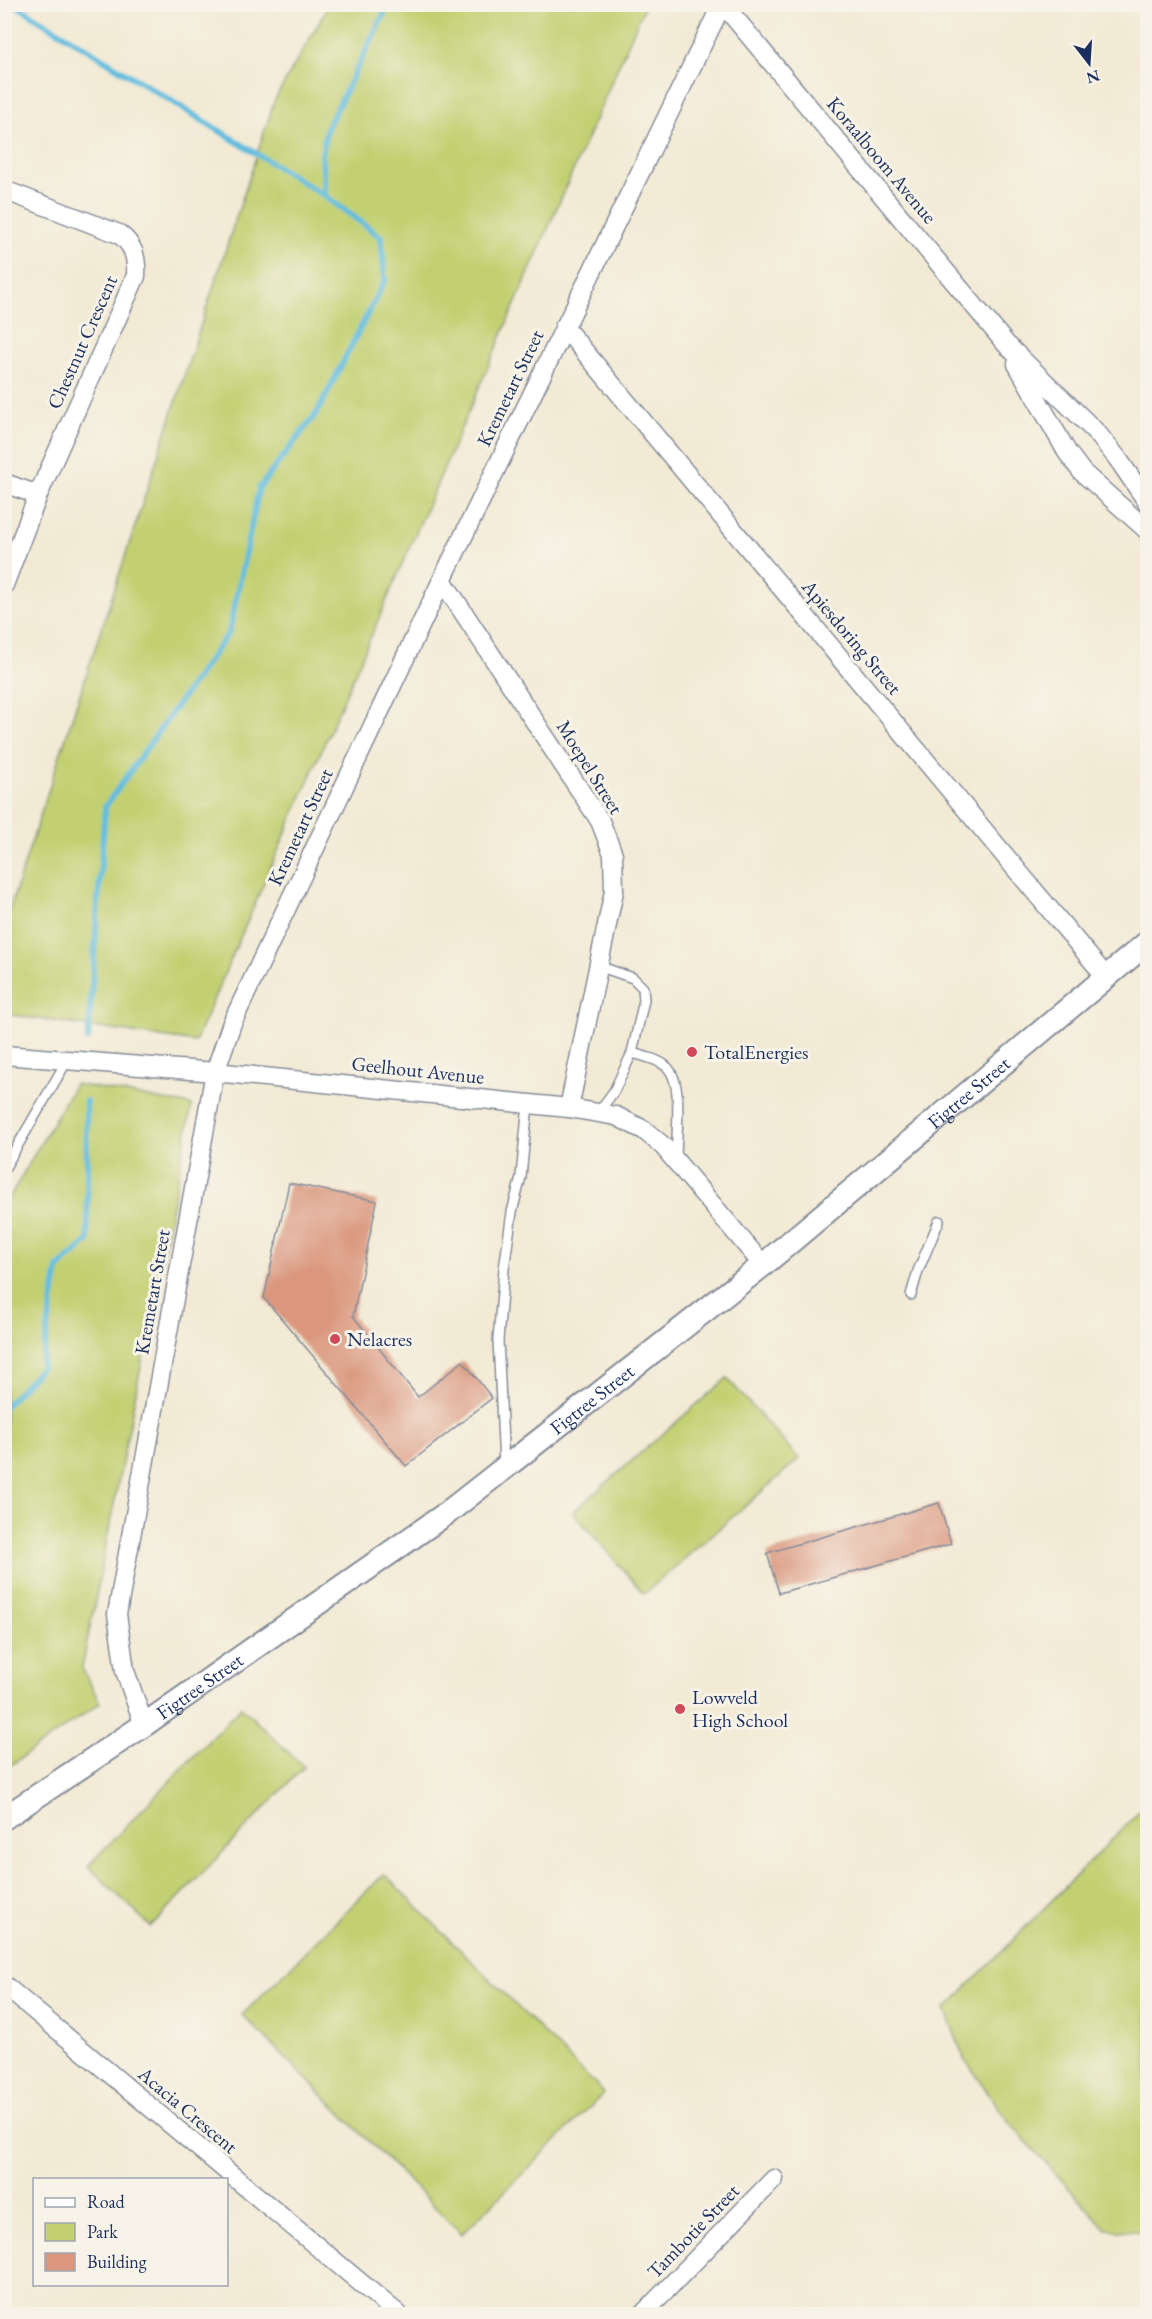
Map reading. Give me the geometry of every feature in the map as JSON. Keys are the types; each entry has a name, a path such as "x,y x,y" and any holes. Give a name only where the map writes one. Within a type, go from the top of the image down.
{"street":[{"name":"Kremetart Street","path":"144,1725 124,1671 117,1614 215,1072 232,1023 442,580 723,4"},
{"name":"Koraalboom Avenue","path":"723,4 1006,344 1097,433 1148,503"},
{"name":"Chestnut Crescent","path":"4,190 119,234 127,240 134,251 136,264 136,276 38,495 4,585"},
{"name":"Apiesdoring Street","path":"564,327 1106,977"},
{"name":"Koraalboom Avenue","path":"1006,344 1067,452 1082,472 1148,531"},
{"path":"4,483 38,495"},
{"name":"Moepel Street","path":"442,580 600,821 613,854 614,891 568,1108"},
{"name":"Figtree Street","path":"4,1818 144,1725 447,1513 763,1265 1148,942"},
{"name":"Geelhout Avenue","path":"4,1055 215,1072 568,1108 616,1116 644,1130 663,1146 763,1265"},
{"name":"Acacia Crescent","path":"4,1985 398,2314"},
{"name":"Tambotie Street","path":"644,2314 774,2179"}],"lane":[{"path":"598,966 633,978 643,988 644,1000 632,1053 614,1091 598,1113"},
{"path":"632,1053 665,1065 675,1080 677,1095 675,1161"},
{"path":"4,1169 68,1059"},
{"path":"505,1468 498,1340 507,1247 512,1212 521,1177 528,1104"},
{"path":"911,1295 939,1221"}],"green space":[{"path":"329,5 645,5 195,1042 5,1014 5,923 275,99"},
{"path":"75,1084 192,1105 82,1668 100,1703 5,1769 5,1205"},
{"path":"727,1378 799,1459 644,1594 573,1512"},
{"path":"241,1707 304,1767 151,1927 88,1866"},
{"path":"1148,1809 1147,2232 1106,2229 1008,2121 964,2058 945,2009 1139,1812"},
{"path":"384,1874 604,2093 462,2234 242,2015"}],"building":[{"name":"Nelacres","path":"289,1183 377,1201 353,1316 418,1397 463,1361 492,1398 406,1466 264,1298"},
{"path":"939,1503 951,1544 779,1593 767,1553"}],"waterway":[{"path":"14,4 325,196"},
{"path":"88,1039 105,807 229,632 259,488 318,411 385,280 381,237 325,196 322,155 326,130 389,4"},
{"path":"4,1407 41,1368 58,1268 88,1241 86,1101"}],"place":[{"name":"TotalEnergies","path":"692,1052"},
{"name":"Nelacres","path":"335,1339"},
{"name":"Lowveld High School","path":"680,1709"}]}
